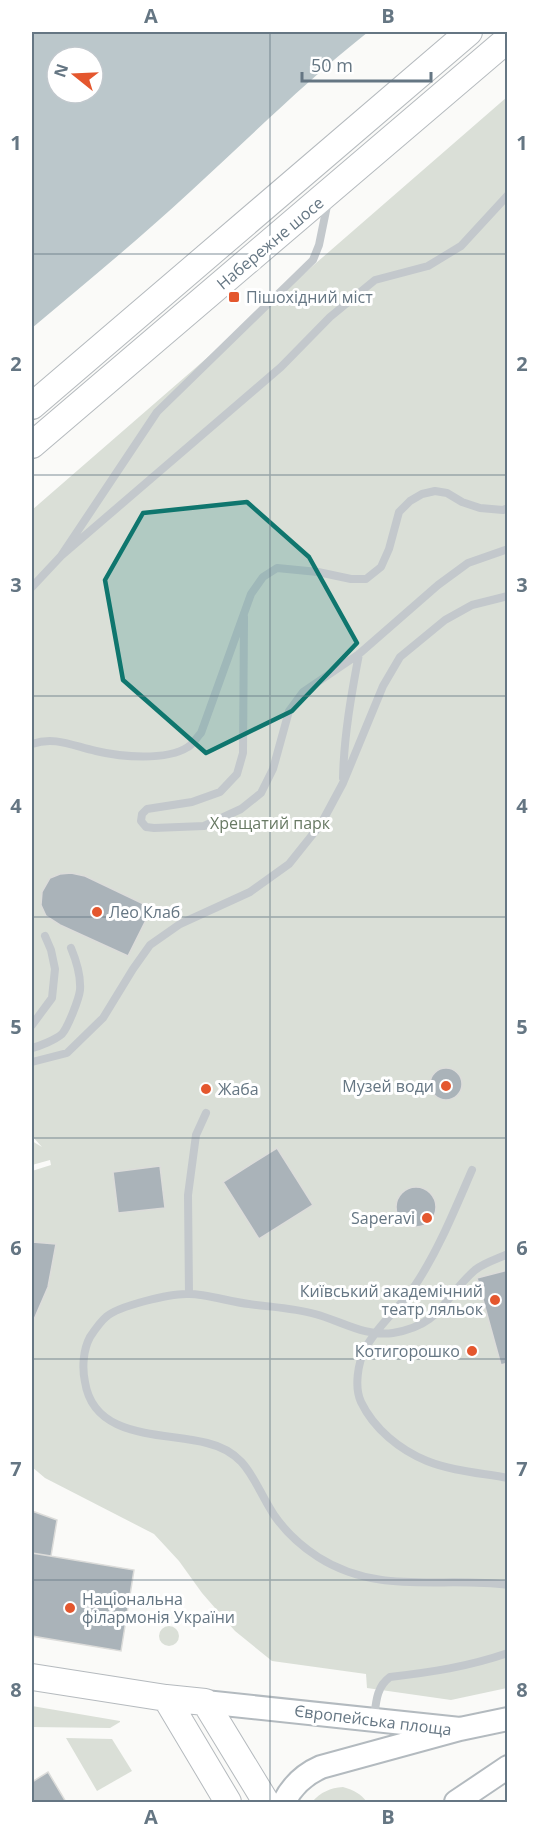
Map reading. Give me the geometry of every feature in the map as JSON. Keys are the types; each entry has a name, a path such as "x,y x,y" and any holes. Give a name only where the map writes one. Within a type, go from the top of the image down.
{"main road":[{"name":"Набережне шосе","path":"32,406 469,32"},
{"name":"Набережне шосе","path":"32,445 507,39"},
{"path":"32,1677 205,1702 266,1803"},
{"path":"166,1698 228,1803"},
{"name":"Європейська площа","path":"205,1702 460,1730"},
{"path":"460,1730 507,1719"},
{"name":"Європейська площа","path":"284,1803 302,1778 311,1771 460,1730"},
{"path":"467,1798 507,1767"}],"lane":[{"path":"61,556 157,412 313,260 320,245 329,193"},
{"path":"32,587 61,556 281,366 330,318 375,280 428,266 461,246 507,195"},
{"path":"32,744 42,740 62,741 96,751 130,756 170,755 190,746 201,733 252,594 263,577 277,568 318,572 351,579 366,579 381,567 389,549 399,512 410,501 422,494 435,491 447,492 462,502 480,508 503,510 507,508"},
{"path":"244,617 243,753 237,774 220,792 192,802 147,809 142,814 141,821 146,827 204,826 241,809 254,799 261,793 273,769 289,711 303,692 359,654 438,585 468,563 507,549"},
{"path":"32,1062 66,1053 103,1018 150,945 180,924 250,892 289,864 321,824 343,783 383,686 400,657 445,620 472,604 507,596"},
{"path":"343,783 347,714 359,654"},
{"path":"32,1025 52,998 55,969 45,936"},
{"path":"32,1048 39,1047 62,1034 76,1004 80,988 77,964 71,948"},
{"path":"189,1294 188,1195 196,1135 206,1113"},
{"path":"472,1170 443,1236 415,1286 365,1349 359,1365 358,1389 360,1401 375,1423 389,1438 408,1452 429,1462 507,1478"},
{"path":"507,1254 477,1268 437,1314 424,1324 411,1329 375,1334 313,1313 189,1294 159,1298 118,1310 106,1317 90,1338 84,1357 84,1376 86,1392 93,1407 112,1422 130,1430 211,1444 230,1452 243,1462 275,1516 295,1539 318,1557 336,1566 361,1576 407,1583 507,1585"},
{"path":"374,1720 378,1690 390,1677 444,1671 507,1653"}],"highlighted area":[{"path":"247,502 309,557 357,643 292,711 206,753 123,680 105,580 143,513"}],"green space":[{"name":"Хрещатий парк","path":"507,97 507,1688 451,1700 367,1688 366,1674 272,1661 235,1631 202,1593 179,1561 154,1534 45,1478 32,1467 32,1324 48,1287 55,1245 33,1242 32,1171 51,1165 50,1160 32,1165 32,1141 42,1147 32,1136 32,510"},
{"path":"165,1626 173,1626 179,1632 179,1640 173,1646 165,1646 159,1640 159,1632"},
{"path":"32,1706 120,1722 110,1728 32,1727"},
{"path":"66,1738 112,1739 132,1771 97,1791"},
{"path":"343,1787 351,1789 367,1802 312,1802 326,1791"}],"shaded area":[{"path":"32,32 368,32 300,90 191,191 32,328"}],"building":[{"name":"Лео Клаб","path":"71,873 85,876 152,908 128,956 60,925 46,916 41,905 42,892 50,878"},
{"name":"Музей води","path":"446,1068 458,1072 462,1084 458,1096 446,1100 434,1096 430,1084 434,1072"},
{"path":"277,1148 313,1205 259,1239 223,1182"},
{"path":"160,1166 165,1208 118,1213 113,1172"},
{"path":"32,1185 33,1242 56,1244 48,1287 32,1324"},
{"path":"416,1187 424,1188 430,1193 435,1199 435,1215 430,1221 424,1226 416,1227 408,1226 402,1221 397,1215 396,1207 397,1199 402,1193 408,1188"},
{"name":"Київський академічний театр ляльок","path":"508,1270 508,1363 501,1365 477,1278"},
{"path":"32,1511 57,1520 51,1556 32,1553"},
{"path":"32,1553 134,1570 121,1651 32,1636"},
{"path":"48,1772 66,1802 32,1802 32,1782"}],"place":[{"name":"Пішохідний міст","path":"234,297"},
{"name":"Лео Клаб","path":"97,912"},
{"name":"Музей води","path":"446,1086"},
{"name":"Жаба","path":"206,1089"},
{"name":"Saperavi","path":"427,1218"},
{"name":"Київський академічний театр ляльок","path":"495,1300"},
{"name":"Котигорошко","path":"472,1351"},
{"name":"Національна філармонія України","path":"70,1608"}]}
